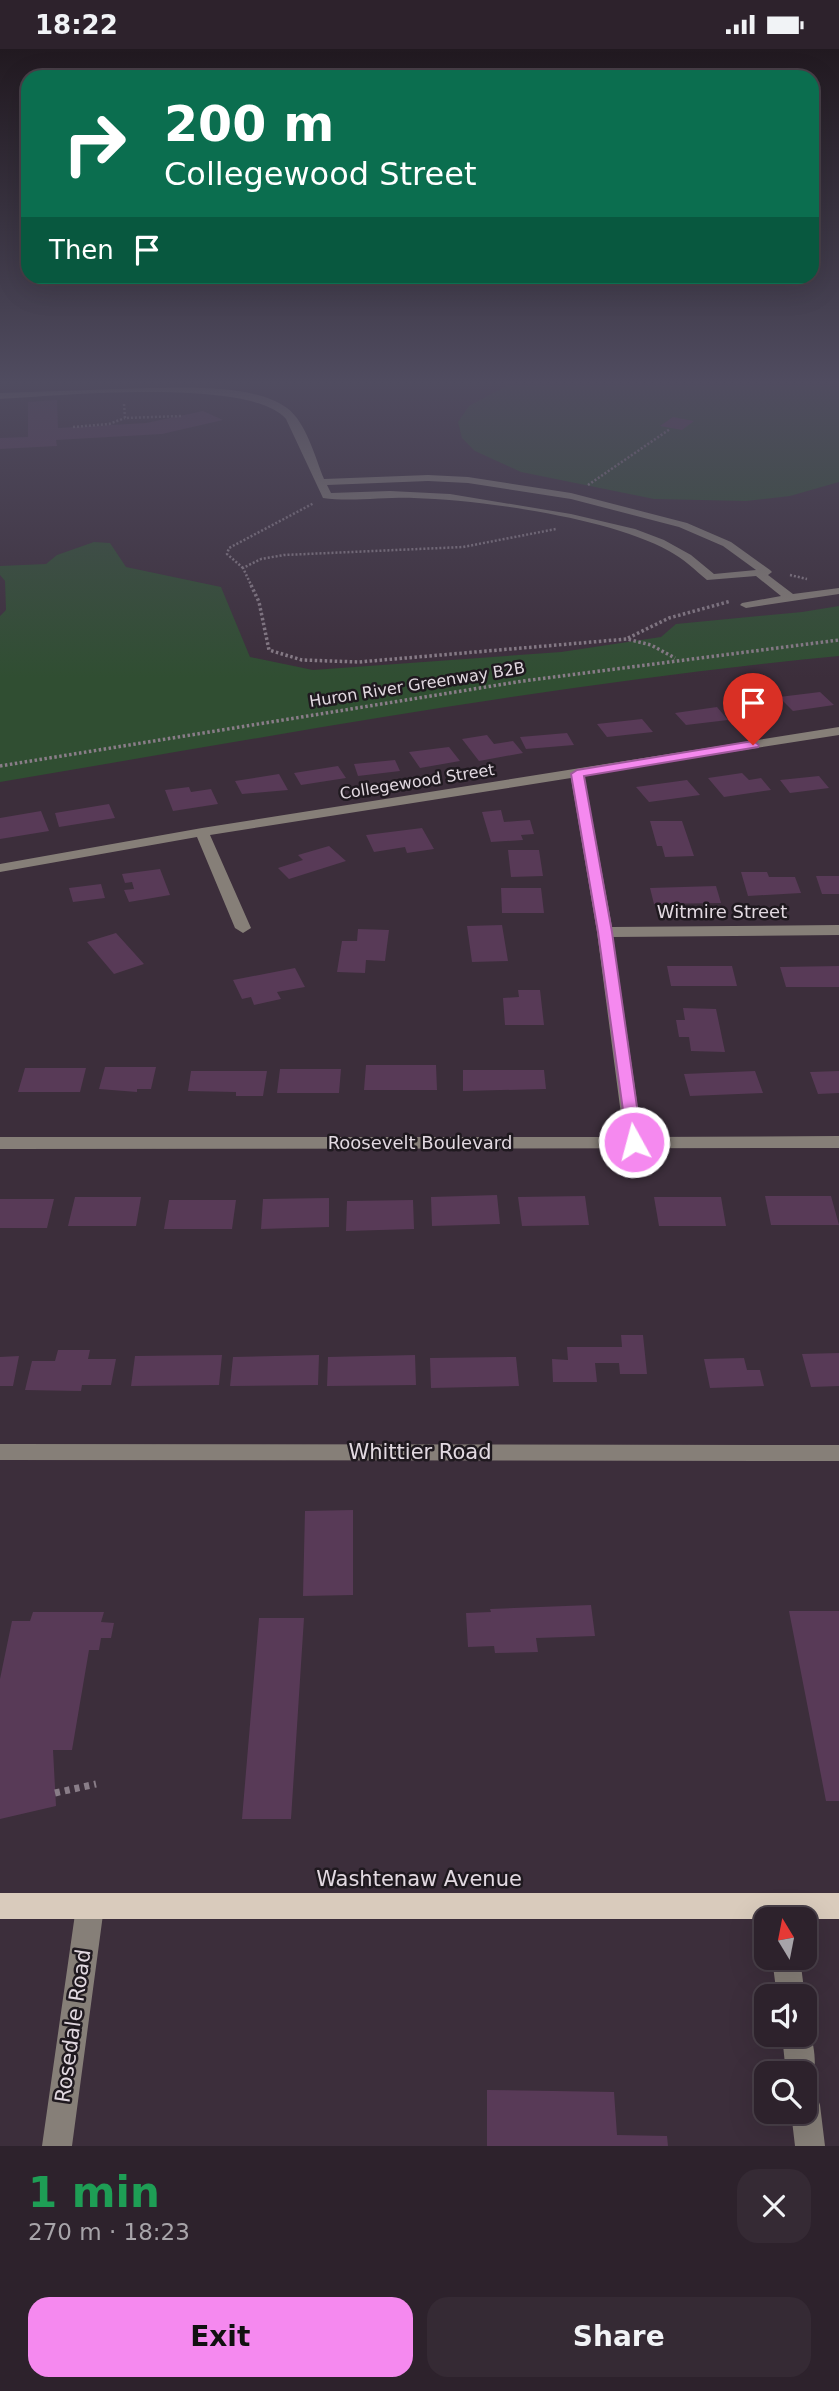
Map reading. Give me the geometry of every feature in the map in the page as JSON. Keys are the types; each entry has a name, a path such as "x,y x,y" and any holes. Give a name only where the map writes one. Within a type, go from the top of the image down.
{"main road":[{"name":"Washtenaw Avenue","path":"0,1906 754,1913"},
{"name":"Washtenaw Avenue","path":"817,1909 839,1906"}],"street":[{"path":"319,483 327,496 370,493 438,494 530,508 566,519 630,530 686,556 710,578 766,572 727,544 694,530 571,496 550,495 484,483"},
{"path":"530,508 550,495"},
{"path":"566,519 587,502"},
{"path":"758,573 791,599"},
{"path":"746,605 839,591"},
{"name":"Collegewood Street","path":"0,868 202,832 839,731"},
{"path":"577,774 605,932 634,1142"},
{"path":"202,832 243,928"},
{"name":"Witmire Street","path":"605,932 839,930"},
{"name":"Roosevelt Boulevard","path":"0,1143 839,1142"},
{"name":"Whittier Road","path":"0,1452 839,1453"},
{"name":"Rosedale Road","path":"57,2146 90,1907"},
{"path":"807,2124 810,2146"}],"path":[{"path":"571,496 590,483"},
{"path":"327,496 229,548 227,554 243,568 259,602 269,650 287,659 330,663 359,662 627,639 651,645 676,658"},
{"path":"243,568 261,559 284,555 463,547 555,529 566,519"},
{"name":"Huron River Greenway B2B","path":"0,766 353,705 676,658 839,640"},
{"path":"55,1793 96,1784"}],"green space":[{"path":"574,483 836,483 790,496 746,501 654,499"},
{"path":"94,542 110,543 126,567 221,587 250,657 313,670 561,652 661,637 676,624 839,606 839,656 523,695 0,782 0,616 6,610 5,581 0,575 0,566 46,564 57,555"}],"building":[{"path":"820,692 834,705 793,711 779,697"},
{"path":"751,701 754,704 770,702 779,711 737,717 725,705"},
{"path":"717,707 728,720 686,725 675,713"},
{"path":"642,719 653,732 607,737 597,724"},
{"path":"567,733 574,745 526,749 520,737"},
{"path":"487,735 494,744 513,741 523,753 479,761 462,739"},
{"path":"449,747 460,761 420,768 409,752"},
{"path":"395,760 400,771 358,776 354,764"},
{"path":"338,766 346,778 301,785 294,773"},
{"path":"742,773 749,780 761,778 771,790 724,797 708,778"},
{"path":"279,774 288,790 242,794 235,781"},
{"path":"819,776 829,788 790,793 780,780"},
{"path":"687,780 700,795 649,802 636,787"},
{"path":"189,787 191,792 211,789 218,804 173,811 165,790"},
{"path":"109,804 115,818 59,827 55,813"},
{"path":"501,810 504,822 530,820 534,834 521,835 523,840 491,842 482,812"},
{"path":"41,811 49,831 0,839 0,818"},
{"path":"650,821 682,821 694,856 665,857 662,846 657,846"},
{"path":"422,828 434,849 407,853 405,847 374,852 366,835"},
{"path":"329,846 346,861 289,879 278,868 303,860 298,855"},
{"path":"508,850 539,850 543,876 511,877"},
{"path":"160,869 170,895 129,902 124,890 134,889 132,882 125,883 122,874"},
{"path":"741,872 767,872 769,877 795,877 801,893 748,896"},
{"path":"816,876 839,876 839,894 822,894"},
{"path":"101,884 105,898 73,902 69,888"},
{"path":"716,886 721,903 654,904 650,888"},
{"path":"501,888 541,888 544,913 502,913"},
{"path":"502,925 508,961 472,962 467,926"},
{"path":"358,929 389,930 385,961 366,960 365,973 337,972 342,941 357,941"},
{"path":"116,933 144,964 114,974 87,942"},
{"path":"667,966 732,966 737,986 671,986"},
{"path":"839,966 839,987 786,987 780,967"},
{"path":"295,968 305,987 277,992 281,999 254,1005 251,997 242,999 233,980"},
{"path":"518,990 540,990 544,1025 505,1025 503,998 519,997"},
{"path":"683,1008 716,1009 725,1052 691,1051 689,1037 679,1037 676,1020 685,1020"},
{"path":"366,1065 436,1065 437,1090 364,1090"},
{"path":"105,1067 156,1067 151,1089 137,1089 137,1092 99,1089"},
{"path":"25,1068 86,1068 80,1092 18,1092"},
{"path":"280,1069 341,1069 339,1093 277,1093"},
{"path":"463,1070 544,1070 546,1089 463,1091"},
{"path":"191,1071 267,1071 263,1096 236,1096 236,1092 188,1091"},
{"path":"755,1071 763,1093 690,1096 684,1074"},
{"path":"839,1071 839,1093 818,1094 810,1072"},
{"path":"497,1195 500,1224 432,1226 431,1197"},
{"path":"585,1196 589,1225 522,1226 518,1197"},
{"path":"765,1196 831,1196 839,1225 771,1225"},
{"path":"75,1197 141,1197 136,1226 68,1226"},
{"path":"654,1197 721,1197 726,1226 659,1226"},
{"path":"329,1198 329,1227 261,1229 263,1199"},
{"path":"0,1199 54,1199 47,1228 0,1228"},
{"path":"169,1200 236,1200 232,1229 164,1229"},
{"path":"413,1200 414,1229 346,1231 347,1201"},
{"path":"621,1335 643,1335 647,1374 620,1374 619,1363 595,1363 597,1382 553,1382 552,1359 568,1360 567,1347 622,1347"},
{"path":"58,1350 90,1350 88,1359 116,1359 111,1385 82,1385 81,1391 25,1390 32,1361 55,1361"},
{"path":"839,1353 839,1386 811,1387 802,1354"},
{"path":"222,1355 219,1385 131,1386 135,1356"},
{"path":"319,1355 318,1385 230,1386 233,1357"},
{"path":"415,1355 416,1385 327,1386 328,1357"},
{"path":"19,1356 13,1386 0,1386 0,1357"},
{"path":"516,1357 519,1386 431,1388 430,1358"},
{"path":"744,1358 747,1370 760,1370 764,1386 710,1388 704,1359"},
{"path":"353,1510 353,1595 303,1596 305,1511"},
{"path":"591,1605 595,1636 536,1638 538,1652 495,1653 494,1646 468,1647 466,1613 491,1612 490,1609"},
{"path":"789,1611 839,1611 839,1801 826,1801"},
{"path":"33,1612 104,1612 101,1622 114,1623 111,1638 101,1638 99,1650 89,1650 72,1750 53,1750 56,1806 0,1819 0,1679 12,1621 30,1621"},
{"path":"259,1618 304,1618 291,1819 242,1819"},
{"path":"487,2090 614,2092 617,2135 667,2136 668,2146 487,2146"}],"route":[{"path":"634,1142 605,932 577,774 753,745"}]}
